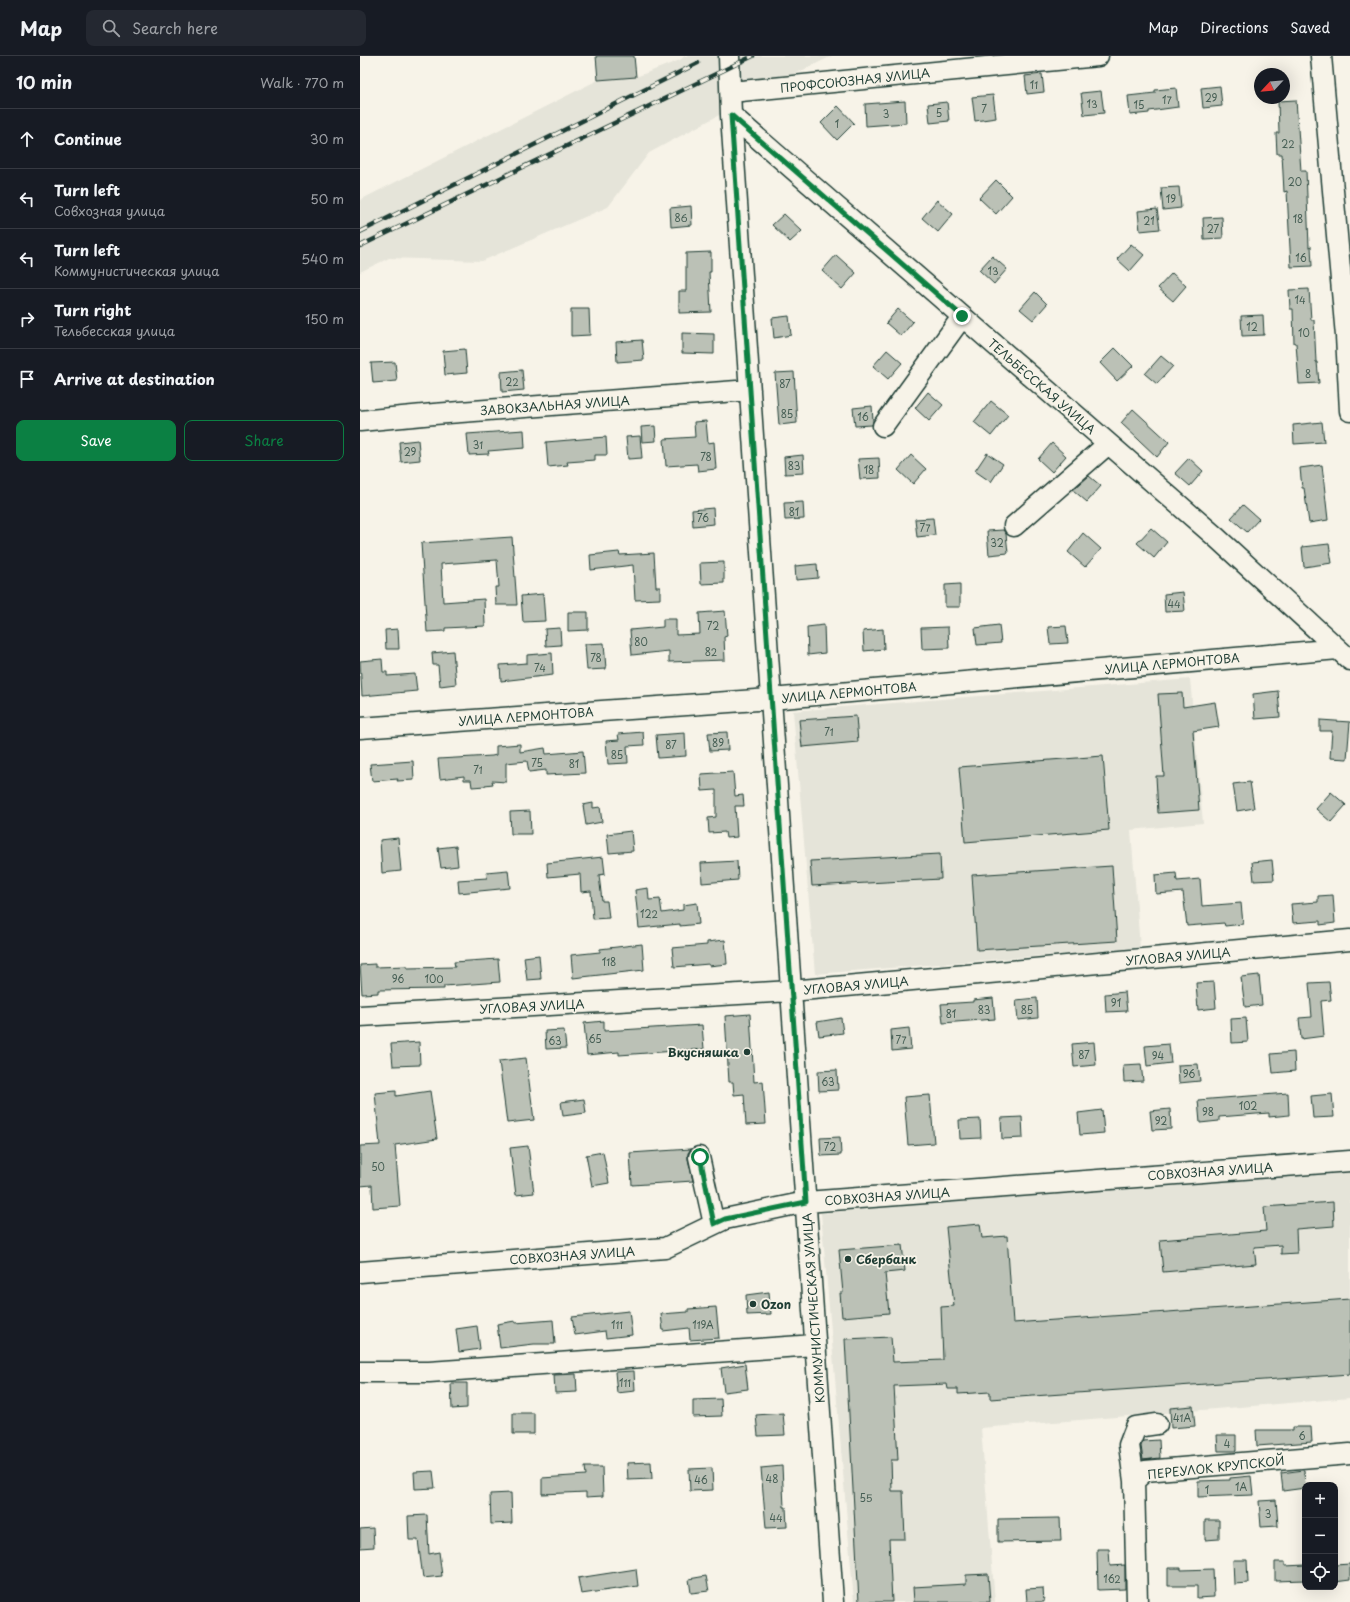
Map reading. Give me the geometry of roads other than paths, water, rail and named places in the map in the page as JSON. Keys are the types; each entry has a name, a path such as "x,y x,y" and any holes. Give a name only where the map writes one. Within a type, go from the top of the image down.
{"street":[{"name":"КОММУНИСТИЧЕСКАЯ УЛИЦА","path":"729,56 731,115 833,1602"},
{"name":"ПРОФСОЮЗНАЯ УЛИЦА","path":"731,92 1098,56"},
{"path":"1321,56 1348,335 1350,411"},
{"name":"ТЕЛЬБЕССКАЯ УЛИЦА","path":"731,115 1346,651"},
{"path":"883,426 962,316"},
{"name":"ЗАВОКЗАЛЬНАЯ УЛИЦА","path":"360,421 750,390"},
{"path":"1014,526 1108,444"},
{"name":"УЛИЦА ЛЕРМОНТОВА","path":"360,728 771,699 1346,651"},
{"name":"УГЛОВАЯ УЛИЦА","path":"360,1016 791,991 1350,940"},
{"path":"700,1157 714,1224"},
{"name":"СОВХОЗНАЯ УЛИЦА","path":"360,1272 665,1248 725,1219 806,1202 1350,1161"},
{"path":"360,1372 429,1372 815,1345"},
{"path":"1134,1481 1128,1445 1136,1427 1157,1424"},
{"name":"ПЕРЕУЛОК КРУПСКОЙ","path":"1137,1602 1134,1481 1145,1471 1350,1454"}],"railway":[{"path":"360,246 753,56"},
{"path":"360,232 698,63"}],"place":[{"name":"Вкусняшка","path":"747,1052"},
{"name":"Сбербанк","path":"848,1259"},
{"name":"Ozon","path":"753,1304"}]}
